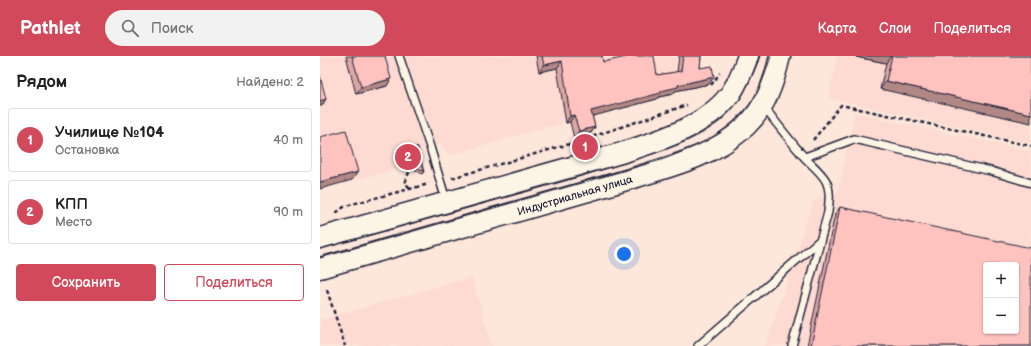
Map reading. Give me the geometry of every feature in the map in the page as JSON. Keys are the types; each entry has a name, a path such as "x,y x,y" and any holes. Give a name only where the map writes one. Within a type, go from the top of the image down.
{"main road":[{"path":"320,238 621,153 672,135 693,125 721,104 731,93 739,80 748,56"},
{"name":"Индустриальная улица","path":"320,268 559,200 680,163 707,152 720,146 734,136 756,115 770,91 780,56"}],"lane":[{"path":"399,56 447,202"},
{"path":"762,105 826,182 829,190 828,212 792,346"},
{"path":"805,157 854,139 991,171 1031,183"},
{"path":"698,346 820,240"}],"path":[{"path":"708,89 720,72"},
{"path":"331,216 344,207 411,188 440,182 573,143 689,104"},
{"path":"810,144 841,105 1031,146"},
{"path":"409,172 405,183 411,188"},
{"path":"327,290 345,346"}],"shaded area":[{"path":"320,56 698,56 693,87 674,91 673,94 656,97 449,155 440,144 416,151 414,169 408,166 320,189"},
{"path":"837,56 1031,56 1031,142 1029,143 829,98"},
{"path":"855,113 1031,151 1031,346 766,346 813,201 838,193"},
{"path":"472,277 492,346 320,346 320,320"}],"building":[{"path":"352,56 385,56 391,79 361,87"},
{"path":"542,56 602,56 603,62 631,56 654,56 657,75 681,71 683,56 701,56 700,68 712,66 714,77 678,85 678,87 661,91 661,93 591,111 595,127 579,131 574,115 570,116 562,61 544,65"},
{"path":"892,56 1031,56 1031,114 886,81"},
{"path":"320,76 326,99 320,101"},
{"path":"346,130 358,172 320,182 320,137"},
{"path":"411,146 418,148 424,172 410,163 402,165 399,149"},
{"path":"840,207 1031,248 1031,346 811,346"}],"tram line":[{"path":"320,249 569,180 645,157 678,145 709,129 719,122 733,108 744,92 760,56"},
{"path":"320,258 661,160 689,149 727,127 748,106 759,89 771,56"}],"place":[{"name":"Училище №104","path":"585,147"},
{"name":"КПП","path":"408,157"}]}
